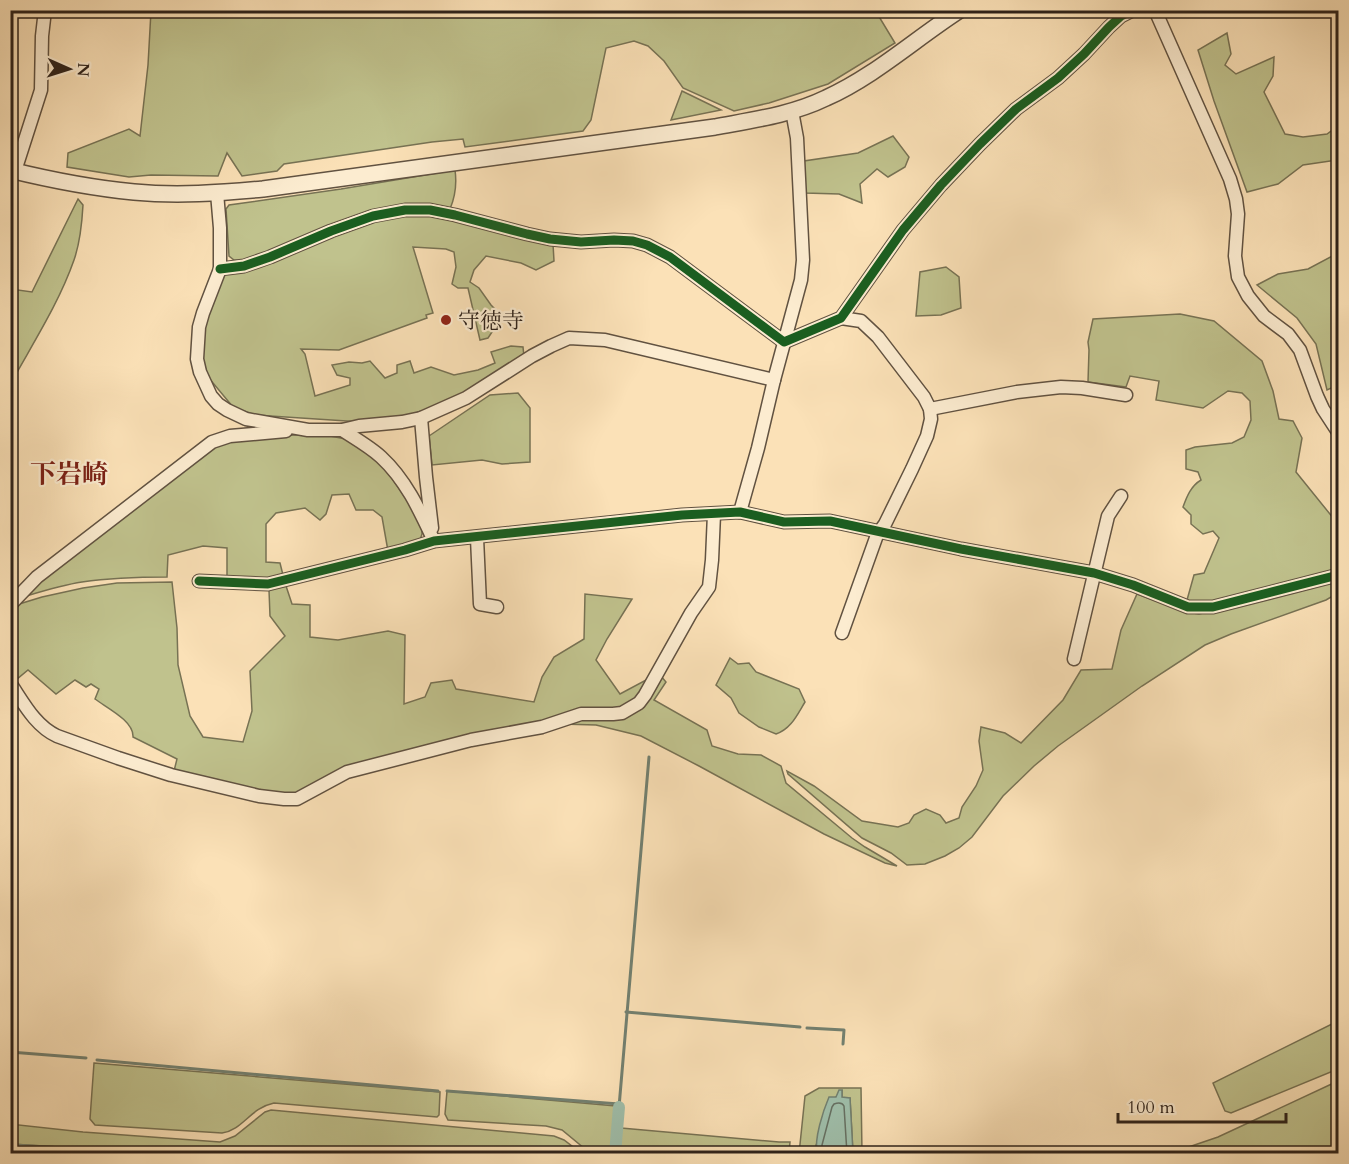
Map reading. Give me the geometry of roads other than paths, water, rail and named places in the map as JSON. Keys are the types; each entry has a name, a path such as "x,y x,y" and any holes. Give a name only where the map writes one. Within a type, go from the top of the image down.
{"street":[{"path":"45,10 41,90 13,171 88,186 135,192 179,194 264,189 755,120 792,111 849,87 874,72 960,10"},
{"path":"841,318 903,230 941,185 1016,109 1058,78 1121,16 1133,10"},
{"path":"1155,10 1230,180 1236,199 1238,214 1235,256 1238,277 1248,296 1264,315 1288,334 1300,350 1323,409 1338,432"},
{"path":"740,512 801,280 804,260 797,138 792,111"},
{"path":"217,193 220,269 202,313 199,327 197,359 200,372 211,396 227,410 246,419 308,430"},
{"path":"220,269 244,266 374,216 405,210 430,210 550,238 580,242 633,241 647,245 670,257 784,342"},
{"path":"784,342 841,318 861,321 878,337 924,397 930,409 931,419 927,436 877,535 842,633"},
{"path":"10,604 37,577 212,442 230,436 308,430 342,430 421,418 466,398 532,356 569,338 605,340 774,380"},
{"path":"930,409 1017,392 1061,387 1126,395"},
{"path":"421,418 434,541"},
{"path":"342,430 382,458 395,472 420,510 434,541"},
{"path":"1074,659 1108,516 1121,496"},
{"path":"199,581 268,584 434,541 682,515 740,512 784,522 830,521 971,551 1095,573 1188,607 1213,607 1338,575"},
{"path":"10,683 47,732 171,775 259,796 297,798 347,772 471,740 542,727 581,714 622,713 639,703 691,613 709,587 714,514"},
{"path":"477,537 480,604 497,607"}],"water":[{"path":"839,1090 842,1090 842,1097 850,1098 853,1153 817,1153 818,1133 824,1110 829,1097 836,1097"},
{"path":"11,1144 59,1147 81,1153 11,1153"}],"waterway":[{"path":"619,1107 649,757"},
{"path":"626,1012 800,1027"},
{"path":"807,1028 844,1030 843,1044"},
{"path":"10,1052 86,1058"},
{"path":"97,1060 438,1091"},
{"path":"447,1091 619,1104"},
{"path":"615,1154 619,1107"}],"place":[{"name":"守徳寺","path":"446,320"}],"district":[{"name":"下岩崎","path":"69,474"}]}
